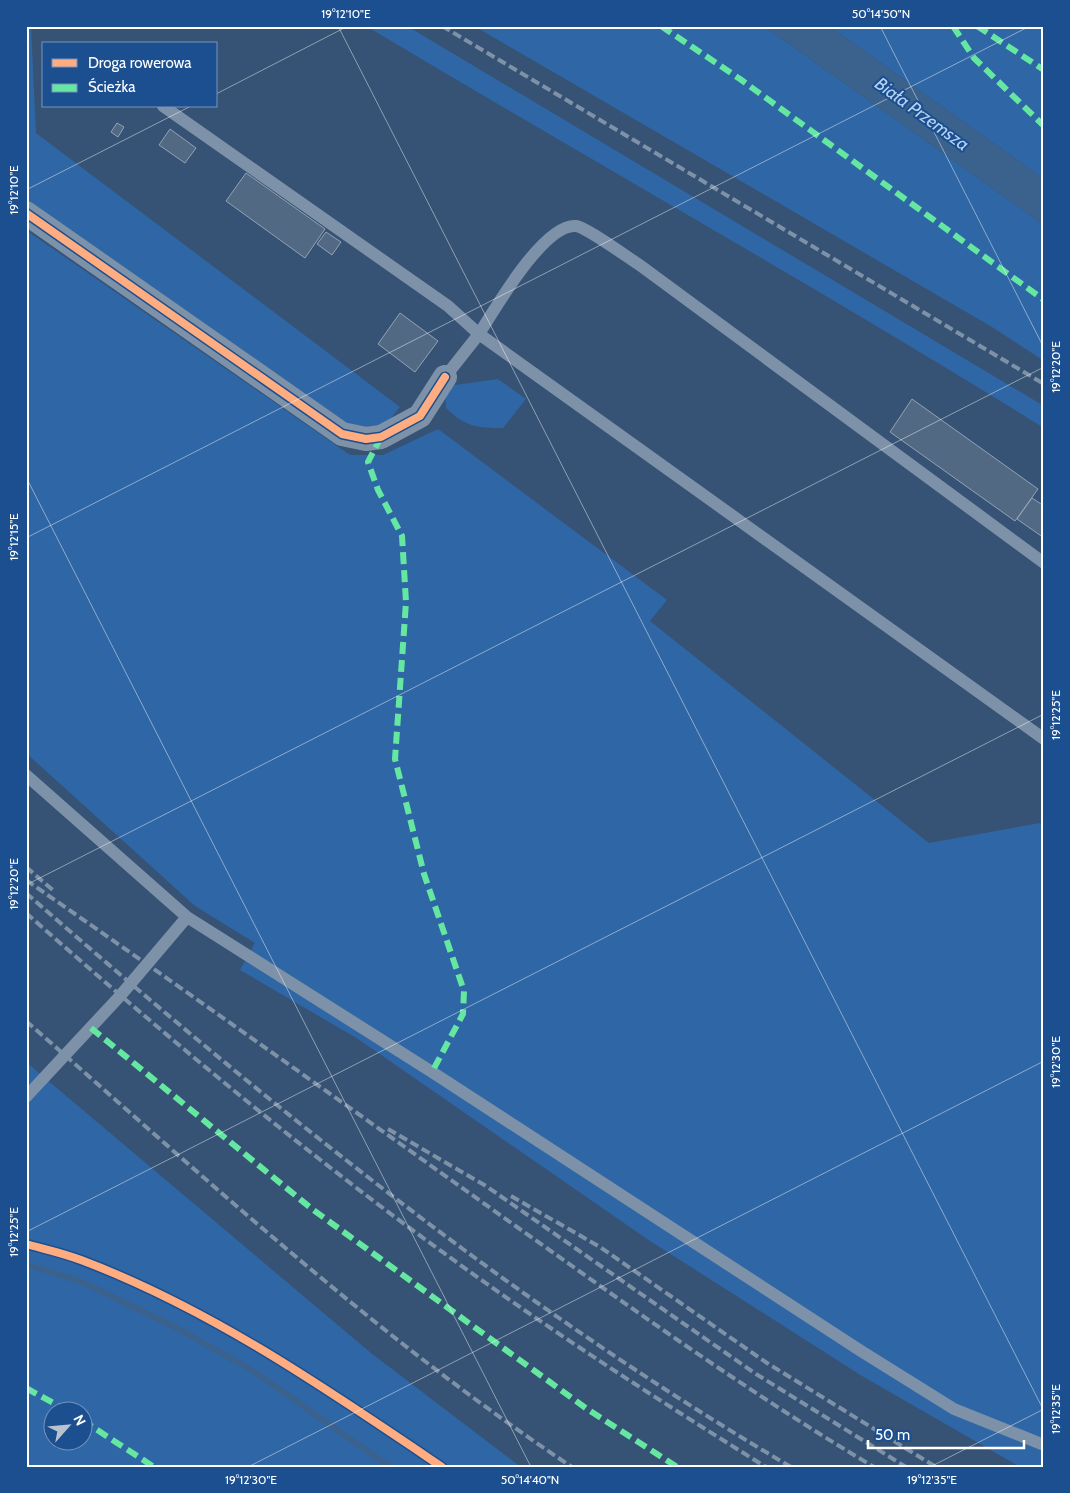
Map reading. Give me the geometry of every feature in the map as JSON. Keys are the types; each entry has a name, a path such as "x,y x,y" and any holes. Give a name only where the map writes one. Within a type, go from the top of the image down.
{"street":[{"path":"26,213 342,434 366,439 382,437 420,416 445,377"}],"lane":[{"path":"166,108 448,306 479,334 1044,739"},
{"path":"445,377 479,334 536,251 563,228 578,226 642,266 1044,563"},
{"path":"26,775 187,917 432,1072 861,1352 954,1409 1044,1445"},
{"path":"26,1097 120,996 187,917"}],"shaded area":[{"path":"26,26 31,26 36,133 400,407 387,423 369,433 352,430 321,410 26,199"},
{"path":"366,26 407,26 1044,406 1044,428 791,275"},
{"path":"474,26 764,26 1044,225 1044,361 992,327"},
{"path":"829,26 1044,26 1044,179"},
{"path":"26,230 350,455 383,455 438,429 667,600 650,621 929,843 1040,823 1044,826 1044,1467 1020,1467 862,1376 650,1241 358,1039 240,970 255,943 195,906 26,753"},
{"path":"498,379 526,399 503,428 486,428 466,423 446,408 445,393 452,383 455,385"},
{"path":"26,1062 371,1353 521,1467 26,1467"}],"water":[{"name":"Biała Przemsza","path":"764,26 829,26 1044,179 1044,225"}],"building":[{"path":"117,123 124,127 118,137 111,132"},
{"path":"170,129 196,148 185,163 159,145"},
{"path":"246,173 325,229 305,258 226,201"},
{"path":"326,232 341,242 332,255 317,244"},
{"path":"400,313 438,341 415,372 378,344"},
{"path":"912,399 1038,489 1015,521 890,432"},
{"path":"1032,498 1044,506 1044,538 1017,519"}],"waterway":[{"path":"26,1264 82,1282 177,1328 253,1371 390,1467"}],"railway":[{"path":"442,26 1044,384"},
{"path":"26,867 55,892"},
{"path":"26,880 649,1320 738,1381 874,1467"},
{"path":"26,893 208,1048 395,1198 491,1270 589,1338 689,1404 791,1467"},
{"path":"26,913 233,1090 393,1216 565,1338 766,1467"},
{"path":"26,1021 225,1196 360,1310 500,1417 572,1467"},
{"path":"388,1129 486,1186 756,1374 906,1467"},
{"path":"511,1196 600,1247 767,1363 936,1467"}],"marked path":[{"path":"661,26 740,79 1044,300"},
{"path":"953,26 974,58 1044,126"},
{"path":"977,26 1044,70"},
{"path":"381,437 368,462 378,490 402,536 406,602 395,759 424,874 464,991 463,1014 432,1072"},
{"path":"91,1028 312,1209 587,1409 677,1467"},
{"path":"26,1388 48,1400"},
{"path":"92,1427 154,1467"}],"cycle path":[{"path":"26,213 342,434 366,439 381,437 420,416 445,377"},
{"path":"26,1244 74,1258 129,1280 176,1302 268,1353 442,1467"}]}
